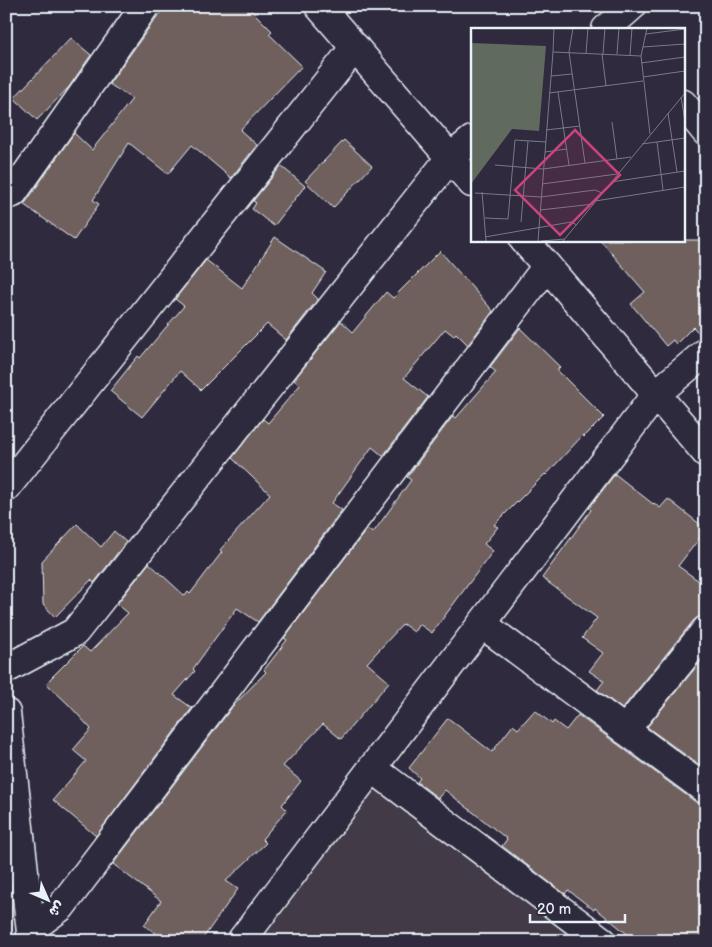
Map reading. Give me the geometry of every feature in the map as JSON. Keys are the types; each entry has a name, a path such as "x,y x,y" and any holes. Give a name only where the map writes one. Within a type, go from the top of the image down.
{"street":[{"path":"6,195 13,193 145,6"},
{"path":"320,6 471,182"},
{"path":"6,488 354,47"},
{"path":"684,105 706,132"},
{"path":"6,669 75,632 450,158 471,141"},
{"path":"525,241 706,453"},
{"path":"32,935 61,907 547,266"},
{"path":"241,941 656,394 706,352"},
{"path":"482,624 706,790"},
{"path":"625,730 706,630"},
{"path":"6,713 13,831 32,935"},
{"path":"372,768 602,941"}],"shaded area":[{"path":"376,781 587,941 255,941"}],"building":[{"path":"167,6 247,6 272,31 269,34 302,66 240,130 257,145 231,178 192,145 168,174 129,143 93,200 99,204 74,240 23,204 74,133 92,150 132,99 109,84 156,18"},
{"path":"71,38 91,55 69,87 37,120 14,98"},
{"path":"344,140 372,166 333,208 305,181"},
{"path":"281,166 305,186 274,226 252,209 256,203 253,201"},
{"path":"275,237 326,272 312,293 318,299 286,340 267,324 201,390 180,371 142,417 110,391 138,356 140,358 184,306 175,299 206,260 242,288"},
{"path":"706,240 706,337 703,337 693,327 676,344 673,340 666,346 631,304 645,292 601,241"},
{"path":"440,251 493,311 468,345 456,333 454,336 445,329 404,378 428,397 383,456 372,447 332,503 342,510 258,622 237,608 193,669 195,671 174,695 192,708 96,836 53,800 86,761 73,750 91,729 46,683 83,646 90,652 128,613 117,604 149,563 185,596 188,592 190,594 222,552 220,550 270,494 232,458 263,419 268,423 300,385 294,380 341,321 353,332 386,292 393,298"},
{"path":"520,328 560,367 557,370 604,417 584,437 583,435 546,475 494,525 498,527 484,544 493,551 432,633 419,624 414,632 403,624 367,663 389,682 341,739 323,724 283,766 301,781 282,805 287,810 262,839 266,843 226,881 238,889 201,941 167,941 144,925 161,901 113,864 233,706 266,672 264,670 287,640 284,638 367,529 373,533 411,480 407,477 453,416 456,418 496,372 490,367"},
{"path":"615,474 660,508 668,499 706,529 678,566 706,586 706,615 694,620 622,709 597,690 604,681 589,671 603,653 582,638 597,618 542,578 591,510 589,508"},
{"path":"77,524 101,547 114,531 126,542 94,583 91,580 55,617 43,604 42,561"},
{"path":"706,655 706,770 647,727"},
{"path":"535,710 552,724 554,721 566,730 578,715 697,803 706,805 706,941 636,941 595,908 594,910 568,890 565,894 502,846 507,839 445,790 438,798 417,782 420,778 409,768 448,718 492,752 513,725 518,729"}]}
